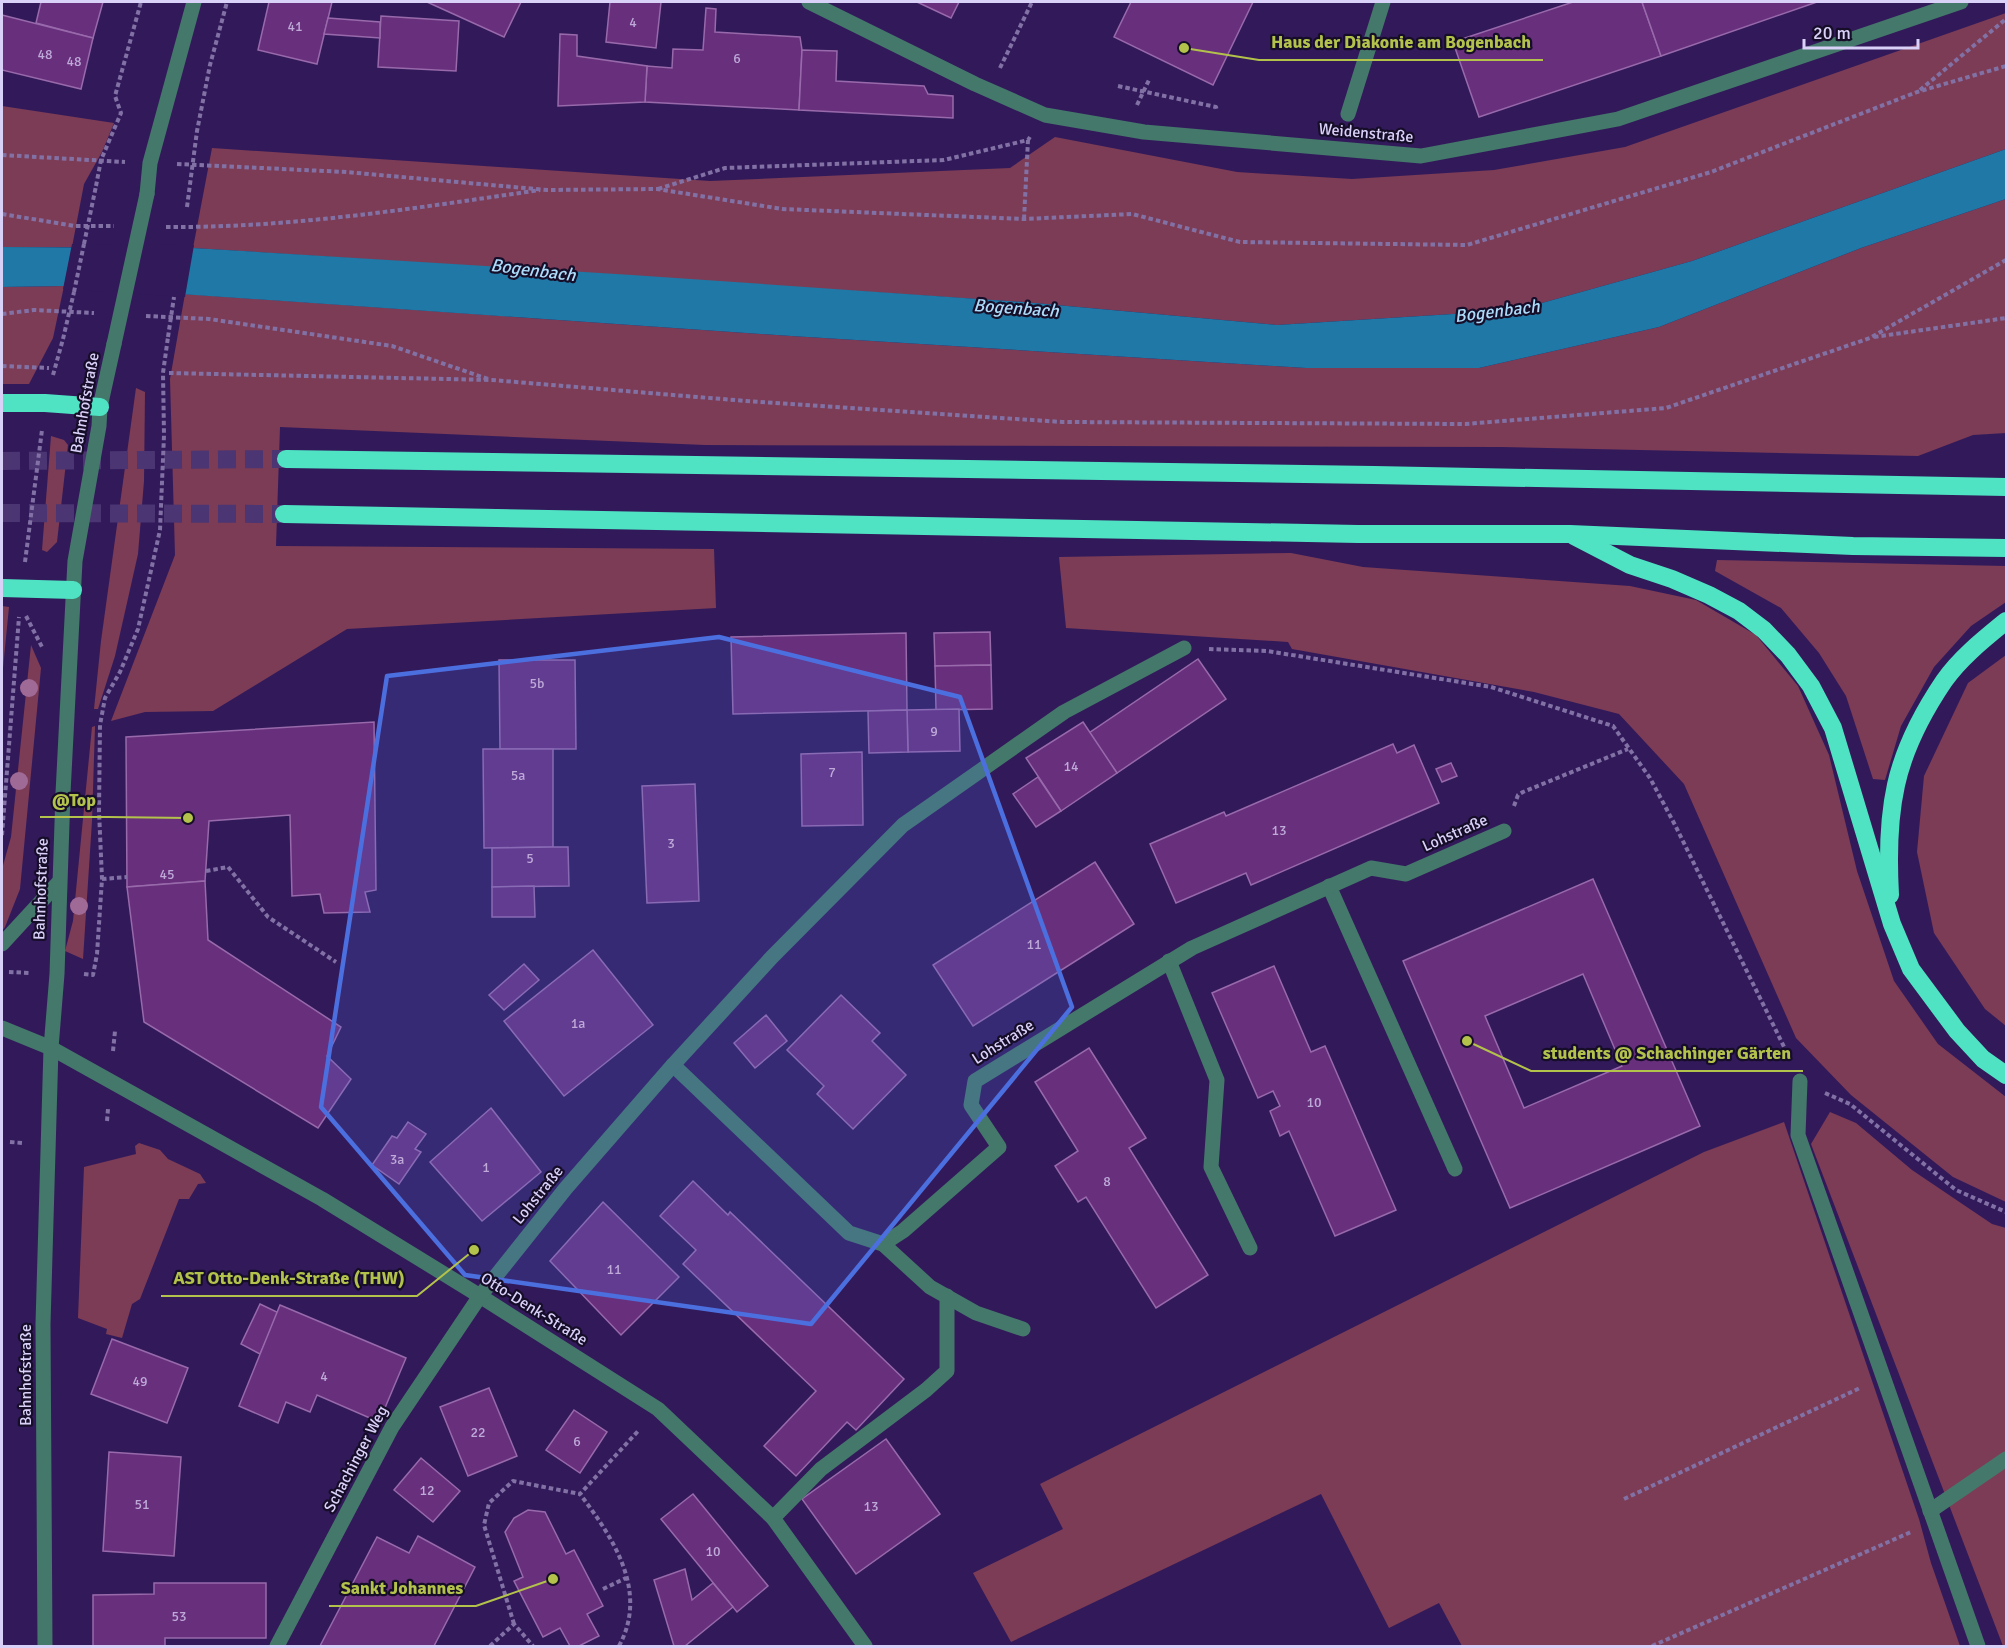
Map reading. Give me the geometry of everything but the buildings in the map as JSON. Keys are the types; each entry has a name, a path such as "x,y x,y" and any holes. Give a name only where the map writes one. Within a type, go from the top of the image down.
{"highway":[{"path":"2,403 100,407"},
{"path":"286,459 2007,487"},
{"path":"284,514 1358,534 1570,534 1853,546 2007,548"},
{"path":"1570,534 1630,565 1672,579 1739,611 1764,630 1788,655 1811,686 1833,728 1892,924 1911,969 1951,1024 1983,1059 2007,1075"},
{"path":"2,588 73,590"},
{"path":"1892,924 1888,863 1892,820 1896,785 1909,748 1922,717 1944,680 1976,645 2007,621"}],"street":[{"name":"Bahnhofstraße","path":"45,1647 43,1324 51,1048 57,974 59,882 75,561 99,426 100,407 147,194 150,163 194,2"},
{"name":"Weidenstraße","path":"808,2 975,84 1045,115 1144,132 1421,156 1618,119 1961,2"},
{"path":"1348,114 1383,2"},
{"name":"Lohstraße","path":"480,1296 566,1188 674,1065 772,957 903,825 1064,712 1184,648"},
{"name":"Lohstraße","path":"883,1244 903,1231 999,1147 971,1105 975,1081 1192,948 1371,868 1406,874 1504,831"},
{"path":"2,944 59,882"},
{"path":"1329,886 1455,1169"},
{"path":"1169,961 1217,1080 1211,1167 1250,1248"},
{"name":"Otto-Denk-Straße","path":"2,1028 51,1048 322,1199 658,1409 773,1518 865,1647"},
{"path":"674,1065 849,1233 883,1244 930,1287 976,1313 1023,1329"},
{"path":"1800,1081 1798,1135 1978,1647"},
{"name":"Schachinger Weg","path":"278,1647 392,1427 480,1296"},
{"path":"773,1518 821,1469 926,1390 947,1371 947,1296"},
{"path":"1932,1516 2007,1459"}],"path":[{"path":"50,384 63,339 101,160 121,113 115,96 141,2"},
{"path":"187,207 197,131 210,65 227,2"},
{"path":"990,90 1032,2"},
{"path":"1917,92 2007,18"},
{"path":"204,165 346,172 547,190 657,189 782,209 1024,219 1132,214 1240,242 1467,245 1711,172 1917,92 2007,66"},
{"path":"1118,86 1216,108"},
{"path":"1024,219 1028,140 1045,115"},
{"path":"657,189 725,168 944,160 1028,140"},
{"path":"2,155 93,160"},
{"path":"209,227 354,217 547,190"},
{"path":"2,214 75,225"},
{"path":"1870,338 2007,260"},
{"path":"93,975 97,954 102,879 99,811 100,725 105,698 120,672 138,629 160,530 164,435 163,373 174,297"},
{"path":"2,314 34,310 50,311"},
{"path":"189,318 392,346 492,380"},
{"path":"169,373 492,380 1062,422 1465,424 1666,408 1870,338 2007,318"},
{"path":"2,366 49,368"},
{"path":"2,835 22,588 42,426"},
{"path":"1184,648 1267,651 1491,687 1612,726 1650,778 1675,825 1800,1081 1850,1104 1956,1190 2007,1212"},
{"path":"1504,831 1518,795 1628,749"},
{"path":"206,871 228,867 268,917 336,962"},
{"path":"102,879 128,877"},
{"path":"1624,1499 1883,1378"},
{"path":"580,1494 658,1409"},
{"path":"533,1647 514,1624 484,1525 489,1503 513,1481 580,1494 606,1530 625,1569 631,1607 626,1633 619,1647"},
{"path":"1652,1647 1932,1516"},
{"path":"603,1589 626,1578"},
{"path":"490,1647 514,1624"}],"highlighted area":[{"path":"719,637 960,697 1072,1007 811,1324 465,1275 321,1107 387,676"}],"shaded area":[{"path":"2006,13 2006,149 1692,261 1517,310 1277,325 1023,302 193,248 212,148 710,181 1010,168 1055,137 1237,172 1352,179 1494,170 1625,147"},
{"path":"2,106 114,123 102,152 84,184 72,247 2,247"},
{"path":"2006,199 2006,433 1973,435 1918,456 1502,447 705,445 280,427 276,546 714,549 716,608 347,629 213,711 145,712 111,721 175,555 170,379 185,294 791,336 1306,368 1479,368 1659,327 1861,248"},
{"path":"64,286 53,338 29,384 2,384 2,287"},
{"path":"136,388 145,392 144,481 138,554 115,656 98,709 94,709 101,641"},
{"path":"51,436 64,440 68,445 57,542 47,552 42,550"},
{"path":"1291,553 1363,567 1630,586 1696,600 1756,635 1798,686 1829,755 1857,871 1894,981 1938,1044 2006,1097 2006,1202 1953,1177 1851,1095 1796,1038 1684,784 1619,714 1534,692 1292,649 1288,642 1066,628 1059,557"},
{"path":"1717,560 2006,566 2006,602 1971,626 1934,667 1901,726 1885,780 1873,779 1846,696 1819,653 1781,608 1715,571"},
{"path":"2,606 9,607 2,678"},
{"path":"31,645 41,668 20,889 2,931 2,869 11,837"},
{"path":"2006,655 2006,1026 1985,1009 1934,933 1917,852 1924,776 1968,683"},
{"path":"95,726 92,821 83,959 65,951 73,921 92,727"},
{"path":"1830,1112 1856,1123 1912,1170 1992,1224 2006,1228 2006,1646 2003,1646 1811,1144"},
{"path":"1784,1122 1960,1646 1462,1646 1439,1603 1389,1628 1321,1494 1011,1642 973,1573 1063,1529 1040,1484 1704,1152"},
{"path":"139,1143 160,1150 168,1159 200,1174 206,1183 198,1184 189,1199 179,1199 140,1299 132,1304 122,1338 106,1334 107,1329 78,1318 84,1167 136,1154 135,1146"}],"water":[{"name":"Bogenbach","path":"2006,149 2006,199 1861,248 1659,327 1479,368 1306,368 791,336 64,286 2,287 2,247 193,248 1023,302 1277,325 1517,310 1692,261"}],"pier":[{"path":"72,244 194,245 185,297 63,289"}],"tunnel":[{"path":"2,461 286,459"},
{"path":"2,513 284,514"}],"place":[{"name":"Haus der Diakonie am Bogenbach","path":"1184,48"},
{"name":"@Top","path":"188,818"},
{"name":"students @ Schachinger Gärten","path":"1467,1041"},
{"name":"AST Otto-Denk-Straße (THW)","path":"474,1250"},
{"name":"Sankt Johannes","path":"553,1579"}]}
